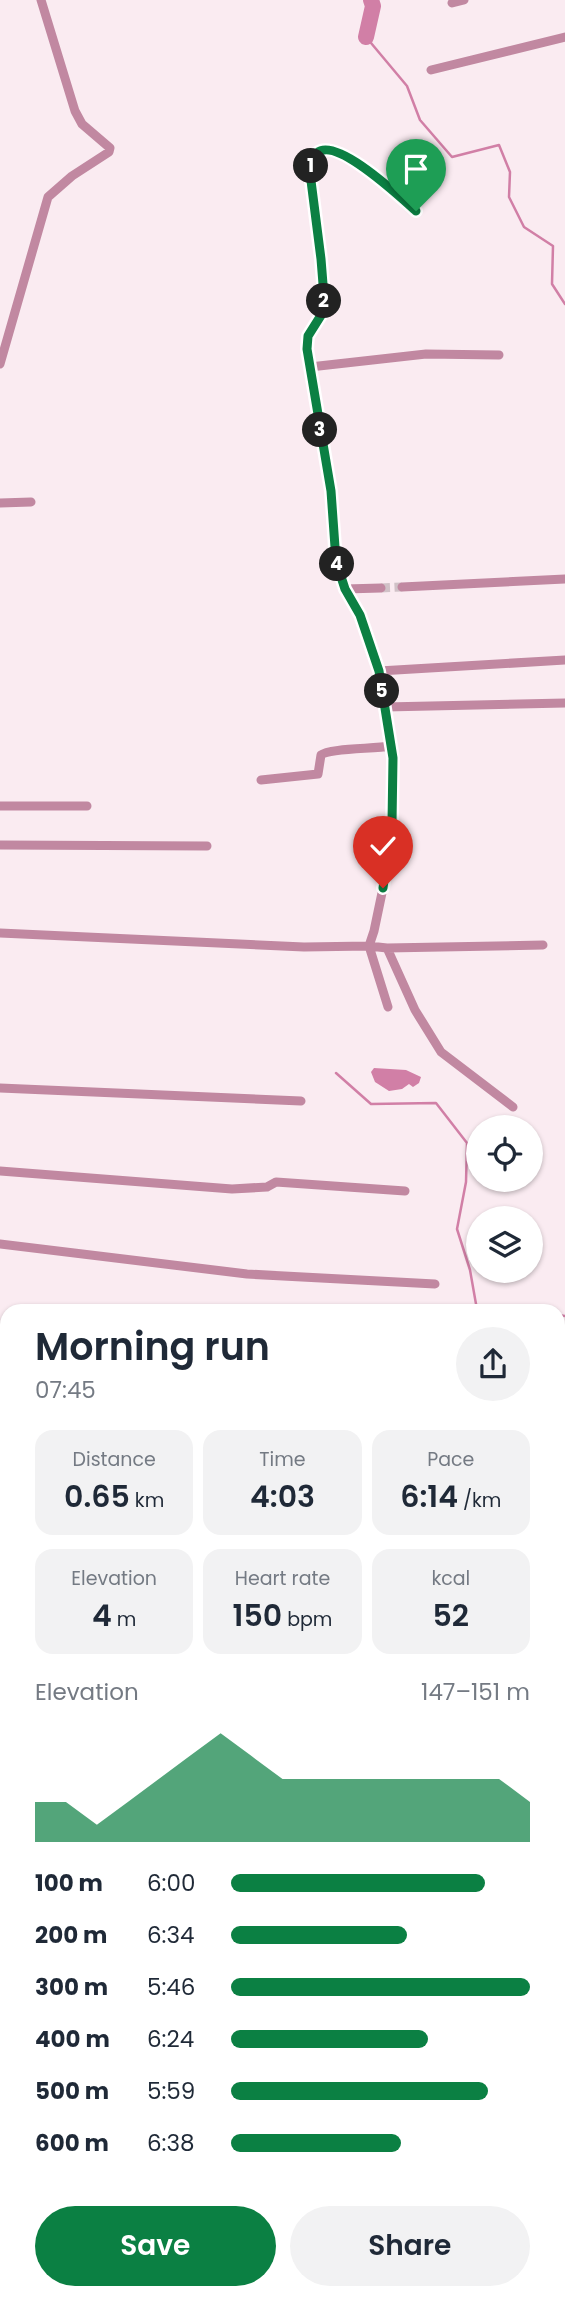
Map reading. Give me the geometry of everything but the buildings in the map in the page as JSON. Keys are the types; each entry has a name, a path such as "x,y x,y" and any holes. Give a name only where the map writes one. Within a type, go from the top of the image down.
{"street":[{"path":"0,364 48,197 72,176 109,152 110,148 82,124 75,111 41,0"},
{"path":"452,3 464,0"},
{"path":"431,70 565,37"},
{"path":"388,1007 369,946 383,888 392,823 393,770 379,671 360,615 345,589 336,561 331,491 307,349 308,336 325,309 310,173 312,160 317,152 324,150 341,153 416,211"},
{"path":"310,367 426,354 499,355"},
{"path":"0,503 31,502"},
{"path":"402,587 565,579"},
{"path":"345,589 381,588"},
{"path":"379,671 565,660"},
{"path":"385,707 565,703"},
{"path":"261,780 318,774 321,755 326,751 390,746"},
{"path":"0,806 87,806"},
{"path":"0,845 207,846"},
{"path":"0,933 304,947 543,945"},
{"path":"387,948 415,1010 441,1052 513,1107"},
{"path":"0,1088 301,1101"},
{"path":"0,1171 232,1189 267,1188 276,1182 405,1191"},
{"path":"0,1244 156,1262 193,1269 435,1284"}],"shaded area":[{"path":"374,1068 406,1070 421,1077 419,1083 413,1087 409,1084 402,1089 389,1091 375,1082 371,1072"}],"waterway":[{"path":"366,37 373,6 371,0"},
{"path":"366,37 407,86 420,120 452,157 499,145 510,172 509,197 524,227 553,246 552,284 565,304"},
{"path":"336,1073 371,1104 436,1103 467,1143 466,1182 457,1229 470,1270 476,1304"}],"tunnel":[{"path":"381,588 402,587"}],"route":[{"path":"383,888 392,823 393,758 379,671 360,615 345,589 336,561 331,491 307,349 308,336 325,309 310,173 312,160 317,152 328,149 341,153 416,211"}]}
